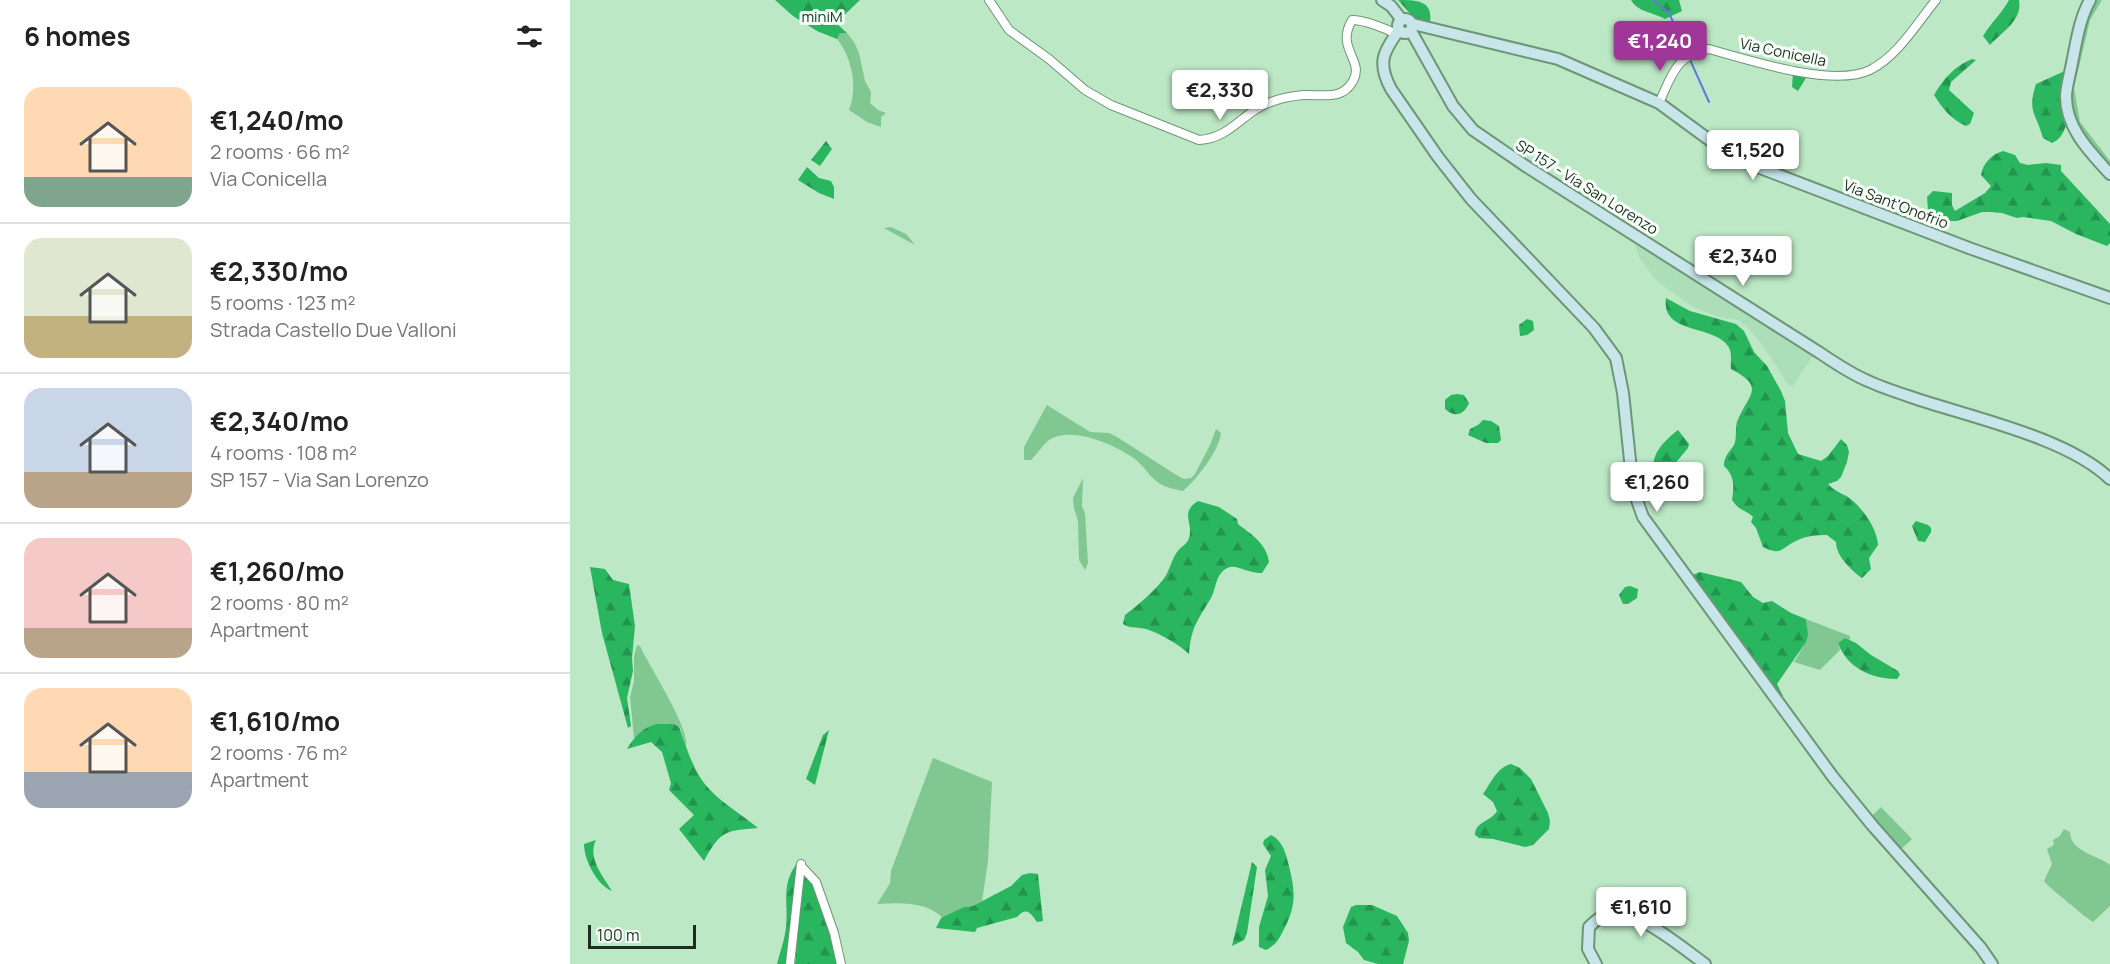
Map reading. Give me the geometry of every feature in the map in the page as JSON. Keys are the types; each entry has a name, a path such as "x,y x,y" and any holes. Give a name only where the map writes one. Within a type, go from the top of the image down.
{"street":[{"path":"989,0 1009,30 1049,59 1085,90 1111,105 1199,140 1212,139 1224,134 1270,102 1303,95 1331,96 1342,93 1354,81 1354,59 1345,40 1352,20 1363,20 1372,26 1388,29 1404,28"},
{"name":"SP 157 - Via San Lorenzo","path":"1382,0 1391,6 1453,106 1473,130 1533,171 1866,381 2041,439 2072,453 2102,471 2110,479"},
{"name":"Via Conicella","path":"1659,104 1677,65 1684,58 1699,50 1709,49 1817,76 1848,77 1870,70 1893,54 1936,0"},
{"path":"2090,0 2079,28 2066,93 2067,106 2070,121 2078,137 2110,174"},
{"path":"1404,28 1384,53 1382,65 1390,89 1463,190 1587,320 1616,358 1623,393 1633,489 1643,517 1833,777 1872,825 1981,948 1992,964"},
{"name":"Via Sant'Onofrio","path":"1404,28 1558,59 1659,104 1734,158 1948,240 2110,298"},
{"path":"790,964 801,865 816,882 834,933 841,964"},
{"path":"1596,964 1588,949 1589,927 1605,914 1615,912 1640,919 1705,964"}],"shaded area":[{"path":"2093,0 2102,0 2090,20 2074,88 2080,122 2110,161 2110,165 2082,134 2075,122 2072,109 2071,94 2076,61"},
{"path":"840,33 847,33 859,53 865,81 871,92 870,103 886,113 881,117 881,127 867,122 849,110 853,92 852,73 850,64 837,39"},
{"path":"891,227 906,234 915,245 884,228"},
{"path":"1632,236 1816,351 1793,386 1789,386 1763,346 1746,326 1738,320 1719,317 1693,307 1657,281 1640,259"},
{"path":"1047,405 1090,432 1109,433 1117,437 1184,479 1191,478 1195,474 1216,429 1221,433 1216,448 1206,464 1183,491 1161,484 1136,460 1117,448 1081,436 1058,436 1049,440 1031,460 1024,460 1024,447"},
{"path":"1083,478 1082,506 1085,513 1088,563 1085,570 1079,560 1078,521 1073,498"},
{"path":"1806,619 1850,636 1850,640 1845,638 1838,643 1840,650 1820,670 1794,662 1805,642"},
{"path":"637,645 640,646 676,713 686,739 686,747 680,727 674,725 662,724 634,738 630,697 634,681 634,656"},
{"path":"933,758 992,782 988,861 982,902 964,907 943,918 936,912 920,906 877,904 890,883 891,871"},
{"path":"1881,807 1912,839 1900,850 1871,817"},
{"path":"2064,829 2070,832 2071,839 2079,849 2110,865 2110,906 2093,922 2044,881 2052,864 2047,849 2054,845 2053,840 2060,836"}],"green space":[{"name":"miniM","path":"775,0 860,0 836,23 847,33 840,33 837,39 817,31 793,16"},
{"path":"1398,0 1417,1 1426,5 1429,9 1430,22 1426,23 1414,18"},
{"path":"1631,0 1679,0 1682,11 1665,19 1642,10"},
{"path":"2009,0 2019,0 2018,14 1990,45 1983,36"},
{"path":"1972,59 1976,60 1951,82 1949,90 1974,113 1970,124 1966,126 1948,113 1934,95 1950,74 1960,65"},
{"path":"2067,70 2067,121 2064,131 2052,143 2043,138 2032,107 2033,94 2036,84"},
{"path":"1793,73 1806,78 1798,91 1792,87"},
{"path":"826,141 832,149 820,166 811,160"},
{"path":"2003,151 2015,155 2020,163 2028,165 2046,163 2061,165 2061,171 2110,224 2110,243 2107,246 2051,221 1982,212 1957,221 1950,221 1947,216 1934,216 1928,210 1927,197 1933,191 1952,193 1952,205 1955,211 1985,193 1991,186 1981,175 1984,167 1992,157"},
{"path":"807,167 819,178 831,181 834,187 834,199 798,180"},
{"path":"1666,298 1690,311 1736,324 1744,331 1754,352 1767,366 1781,391 1785,401 1788,433 1798,454 1821,461 1828,456 1841,439 1847,445 1849,452 1841,477 1828,484 1858,506 1868,518 1875,532 1878,545 1869,558 1871,569 1862,578 1845,562 1836,542 1827,535 1804,538 1778,551 1763,547 1756,528 1751,522 1753,517 1732,500 1733,482 1724,466 1726,457 1735,443 1737,422 1752,392 1752,387 1749,381 1731,369 1731,355 1728,346 1711,334 1679,324 1671,318 1667,310"},
{"path":"1527,319 1533,321 1534,330 1527,335 1520,336 1519,325"},
{"path":"1457,394 1464,395 1469,403 1462,413 1452,414 1445,409 1445,400"},
{"path":"1483,420 1491,421 1499,426 1501,440 1498,443 1486,443 1468,435 1470,429"},
{"path":"1678,430 1689,444 1688,448 1668,472 1660,477 1655,475 1653,468 1656,455 1663,444"},
{"path":"1635,466 1645,475 1649,492 1642,503 1635,490"},
{"path":"1198,501 1219,507 1237,519 1238,524 1262,545 1269,562 1262,573 1233,567 1222,572 1193,630 1189,654 1158,634 1123,624 1125,615 1161,582 1177,552 1188,540 1189,510"},
{"path":"1916,521 1931,528 1925,542 1918,541 1912,526"},
{"path":"590,567 605,569 613,580 629,584 635,626 633,671 627,698 631,726 628,728 602,633"},
{"path":"1700,572 1741,582 1753,597 1763,603 1772,601 1806,619 1808,635 1806,642 1777,684 1783,696 1778,698 1690,576"},
{"path":"1625,587 1638,589 1637,598 1628,604 1623,604 1619,595"},
{"path":"1845,638 1898,671 1900,675 1897,679 1878,677 1861,670 1842,652 1838,643"},
{"path":"657,724 674,724 679,727 693,763 704,783 758,828 725,834 715,843 704,861 679,829 694,815 669,790 671,783 662,752 651,742 627,749 639,733"},
{"path":"829,730 815,785 806,779 823,735"},
{"path":"1511,764 1520,768 1531,779 1550,821 1549,829 1533,845 1525,847 1479,838 1475,835 1480,824 1497,811 1493,802 1483,794 1498,772"},
{"path":"1271,835 1281,844 1285,852 1293,885 1293,901 1290,916 1280,936 1274,945 1266,950 1259,947 1259,927 1268,896 1265,870 1271,856 1263,844 1264,840"},
{"path":"596,840 593,853 595,860 612,891 597,878 586,857 584,844"},
{"path":"1252,862 1257,867 1247,933 1244,940 1232,946"},
{"path":"797,863 787,964 777,964 784,941 787,918 787,887"},
{"path":"1038,874 1043,921 1037,922 1031,914 1024,912 1017,917 977,928 975,932 936,928 941,918 964,907 973,906 1011,886 1022,875"},
{"path":"803,875 810,880 822,901 839,964 795,964"},
{"path":"1372,905 1397,916 1408,933 1409,941 1403,964 1378,964 1364,960 1346,943 1343,927 1351,907"}],"waterway":[{"path":"1653,0 1669,13 1709,102"}]}
